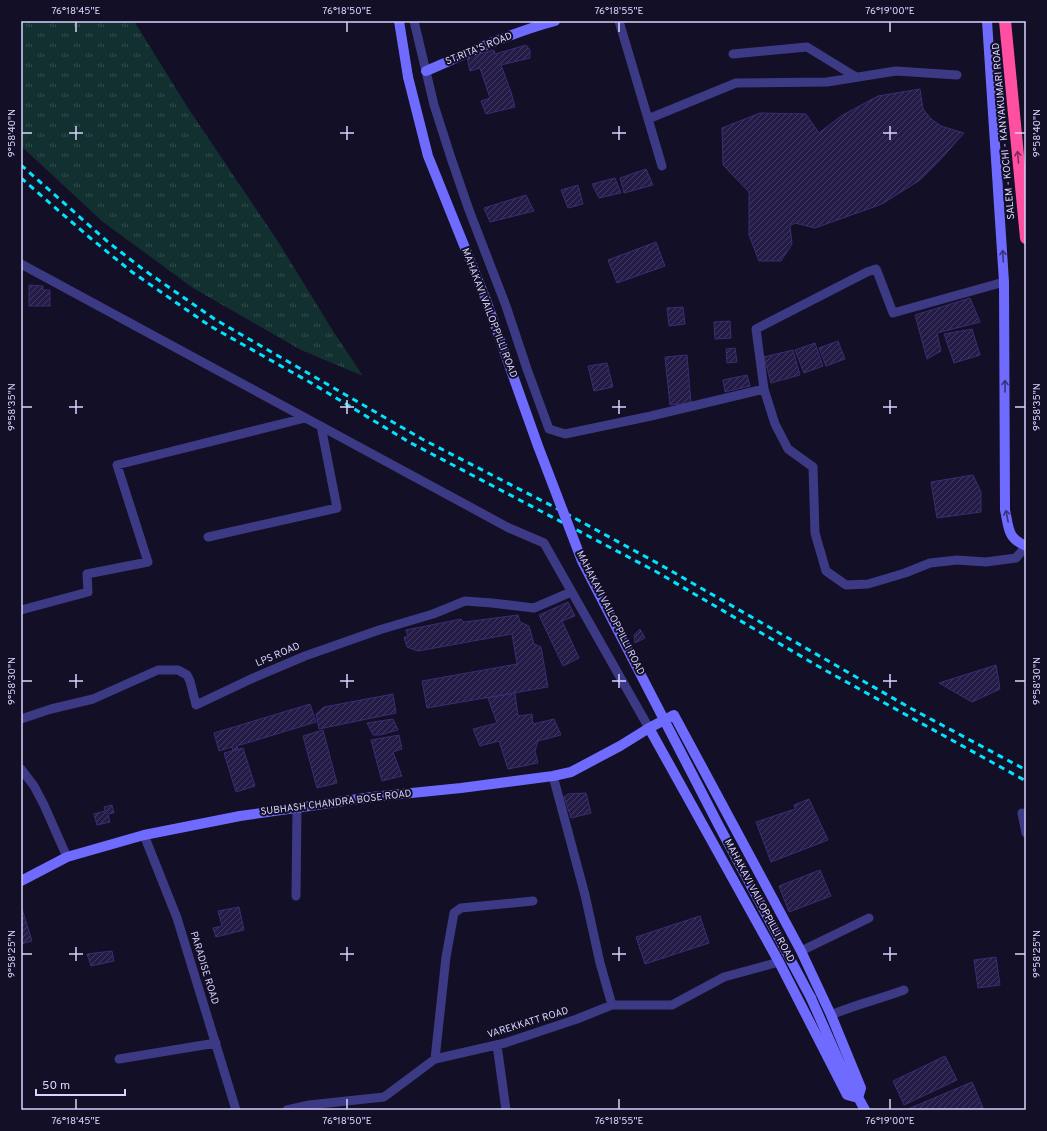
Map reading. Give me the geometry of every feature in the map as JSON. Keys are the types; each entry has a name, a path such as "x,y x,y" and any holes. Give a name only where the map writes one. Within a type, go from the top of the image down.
{"highway":[{"name":"SALEM - KOCHI - KANYAKUMARI ROAD","path":"1005,21 1026,238"}],"main road":[{"name":"MAHAKAVI VAILOPPILLI ROAD","path":"399,21 408,77 428,156 486,300 538,446 582,561 719,826 811,998 862,1109"},
{"name":"ST.RITA'S ROAD","path":"426,71 478,48 555,21"},
{"path":"987,21 1004,282 1005,510 1010,534 1016,542 1026,546"},
{"name":"SUBHASH CHANDRA BOSE ROAD","path":"21,881 67,857 144,835 240,816 297,807 372,797 460,788 553,776 571,772 674,715 801,951"},
{"path":"649,728 779,962 847,1095 858,1098 861,1088 831,1015 801,951"}],"street":[{"path":"414,21 434,105 469,210 506,306 549,429 565,434 651,416 764,389"},
{"path":"619,21 662,166"},
{"path":"733,54 807,47 856,77"},
{"path":"648,119 736,83 827,82 896,71 957,75"},
{"path":"21,264 509,528 544,543 649,728"},
{"path":"1004,282 893,313 876,269 867,272 756,329 764,389 775,424 788,449 813,467 815,533 826,571 846,585 868,584 905,573 930,562 957,560 986,562 1016,558 1026,546"},
{"path":"21,610 88,592 87,574 148,562 117,465 305,418"},
{"path":"208,537 337,508 320,426"},
{"name":"LPS ROAD","path":"21,719 51,708 93,699 158,670 178,670 187,675 196,705 305,656 379,630 433,614 465,601 534,608 571,592"},
{"path":"21,769 34,786 44,805 67,857"},
{"path":"553,776 585,895 600,963 612,1005"},
{"path":"296,896 297,807"},
{"path":"1022,813 1026,832"},
{"name":"PARADISE ROAD","path":"144,835 177,918 236,1110"},
{"path":"435,1059 446,957 454,913 460,908 533,901"},
{"path":"801,951 869,918"},
{"name":"VAREKKATT ROAD","path":"287,1110 309,1105 384,1097 435,1059 497,1045 577,1019 612,1005 672,1005 724,977 779,962"},
{"path":"831,1015 904,990"},
{"path":"119,1059 216,1043"},
{"path":"497,1045 506,1110"}],"green space":[{"path":"21,21 134,21 188,108 279,243 333,331 363,376 301,350 193,288 103,222 21,146"}],"building":[{"path":"526,45 530,50 530,58 501,65 515,107 486,114 481,101 490,98 480,68 470,71 467,57 494,50 495,54"},
{"path":"920,89 923,109 931,119 941,126 964,133 940,160 920,180 882,204 815,228 795,223 790,226 792,244 781,261 759,261 749,235 749,192 723,165 722,128 760,113 806,114 819,133 841,116 878,96"},
{"path":"646,169 653,185 624,193 620,178"},
{"path":"615,178 621,193 599,198 592,184"},
{"path":"578,185 583,204 568,208 561,190"},
{"path":"526,195 534,211 490,222 484,208"},
{"path":"656,242 665,266 617,283 608,260"},
{"path":"29,285 43,286 43,290 50,290 50,306 29,306"},
{"path":"970,298 980,322 937,333 941,351 927,359 915,315"},
{"path":"683,307 685,324 669,326 667,308"},
{"path":"730,321 731,338 715,339 714,322"},
{"path":"972,329 980,355 954,363 944,334"},
{"path":"838,341 845,359 826,366 819,348"},
{"path":"815,343 823,366 804,373 795,350"},
{"path":"735,348 737,362 727,363 726,349"},
{"path":"793,350 800,375 771,383 764,357"},
{"path":"687,355 691,403 670,405 665,357"},
{"path":"607,363 613,387 594,391 588,366"},
{"path":"747,375 750,386 725,392 723,380"},
{"path":"973,475 981,492 981,512 937,518 931,482"},
{"path":"568,602 575,616 562,621 579,658 563,666 539,615"},
{"path":"518,615 520,622 529,626 534,644 541,647 548,687 427,708 422,681 517,664 512,634 418,651 407,647 404,637 408,637 406,630 461,619 464,622"},
{"path":"640,629 645,638 635,643 634,635"},
{"path":"996,665 1000,689 972,702 939,683"},
{"path":"515,693 518,716 532,714 533,724 554,719 561,735 538,741 535,751 538,763 508,769 499,741 480,746 473,729 497,723 488,698"},
{"path":"393,694 396,713 319,729 316,714 324,707"},
{"path":"310,704 316,722 237,746 238,749 233,751 232,747 219,751 214,733"},
{"path":"393,719 398,730 380,735 373,735 367,723"},
{"path":"323,730 337,783 317,788 303,736"},
{"path":"399,735 402,749 393,752 402,776 382,781 371,740"},
{"path":"243,748 255,786 236,792 224,753"},
{"path":"586,793 591,813 571,818 564,797 568,794"},
{"path":"809,799 828,840 771,862 756,822 795,809 794,805"},
{"path":"112,805 114,813 108,814 110,822 97,825 94,814 105,811 104,807"},
{"path":"820,870 831,896 789,912 779,886"},
{"path":"239,907 244,930 216,937 213,928 222,926 218,911"},
{"path":"21,909 32,941 21,944"},
{"path":"700,916 709,943 645,964 636,937"},
{"path":"112,951 114,961 91,966 87,954"},
{"path":"996,957 1000,985 978,988 974,960"},
{"path":"945,1056 957,1080 904,1105 893,1081"},
{"path":"972,1082 984,1110 908,1110 908,1109"}],"railway":[{"path":"21,165 108,242 144,270 216,320 422,439 554,507 659,564 912,709 1026,770"},
{"path":"21,178 132,272 210,326 313,384 409,442 655,571 823,669 1026,781"}]}
